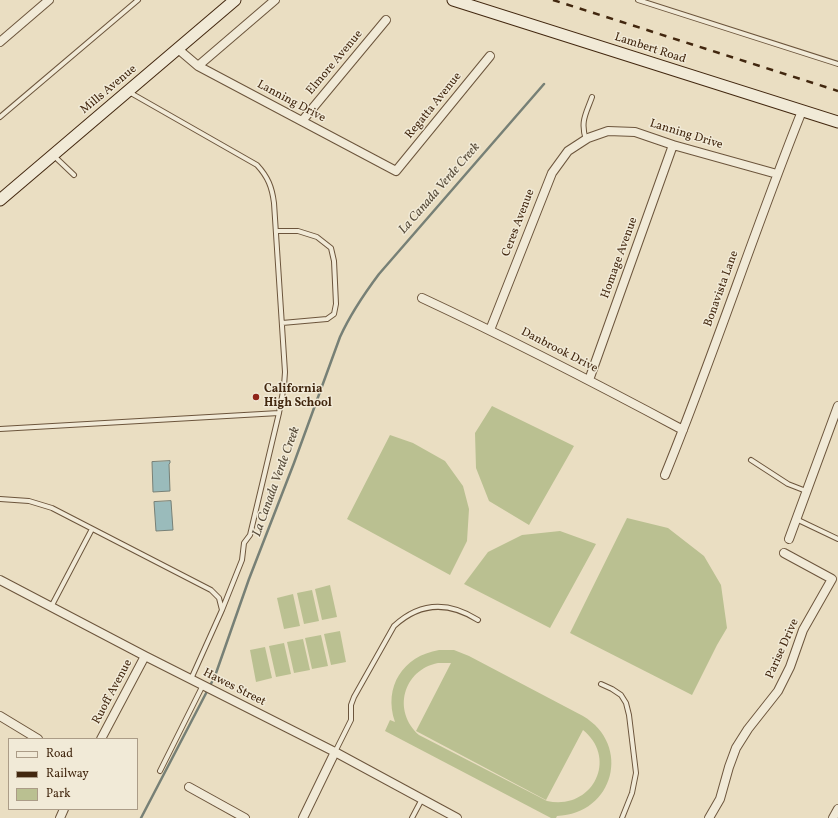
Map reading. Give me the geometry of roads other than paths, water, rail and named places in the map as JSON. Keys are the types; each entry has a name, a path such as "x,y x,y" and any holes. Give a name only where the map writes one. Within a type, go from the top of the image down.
{"main road":[{"name":"Mills Avenue","path":"0,200 235,0"},
{"name":"Lambert Road","path":"453,0 838,122"}],"street":[{"path":"0,42 49,0"},
{"path":"198,66 275,0"},
{"name":"Elmore Avenue","path":"302,121 386,20"},
{"name":"Lanning Drive","path":"178,49 198,66 396,171"},
{"name":"Regatta Avenue","path":"396,171 490,56"},
{"name":"Bonavista Lane","path":"665,475 777,174 802,111"},
{"name":"Lanning Drive","path":"587,139 608,131 634,132 673,145 777,174"},
{"name":"Ceres Avenue","path":"490,330 552,173 568,150 587,139"},
{"name":"Homage Avenue","path":"589,380 673,145"},
{"name":"Danbrook Drive","path":"422,298 490,330 589,380 683,430"},
{"path":"789,539 838,406"},
{"name":"Parise Drive","path":"709,818 720,799 728,767 736,748 748,729 778,691 790,667 803,630 835,580 784,553"},
{"name":"Hawes Street","path":"0,580 145,656 335,752 457,818"},
{"name":"Ruoff Avenue","path":"102,738 145,656"},
{"path":"0,716 36,738"},
{"path":"303,818 335,752"},
{"path":"189,787 245,818"},
{"path":"833,818 838,809"}],"lane":[{"path":"0,117 138,0"},
{"path":"638,0 838,64"},
{"path":"128,92 257,165 265,174 270,183 274,203 285,372 279,413 250,535 244,543 242,560 222,610 191,679"},
{"path":"587,139 582,129 592,97"},
{"path":"53,155 74,175"},
{"path":"276,231 298,231 317,237 331,248 334,261 336,304 334,314 327,320 282,323"},
{"path":"0,429 279,413"},
{"path":"751,460 788,484 806,491"},
{"path":"0,499 29,502 52,508 211,590 219,598 222,610"},
{"path":"796,519 838,539"},
{"path":"51,607 92,529"},
{"path":"335,752 351,720 351,704 354,697 394,626 402,618 414,611 437,606 454,608 469,614 478,620"},
{"path":"601,684 621,695 626,703 629,715 636,773 632,793 622,818"},
{"path":"160,771 204,686"},
{"path":"412,818 422,799"}],"water":[{"path":"170,461 170,491 153,492 152,462"},
{"path":"171,501 173,530 156,531 154,502"}],"waterway":[{"name":"La Canada Verde Creek","path":"141,818 215,676 249,579 294,463 340,337 348,321 379,274 544,84"}],"railway":[{"path":"553,0 838,91"}],"place":[{"name":"California High School","path":"256,397"}]}
